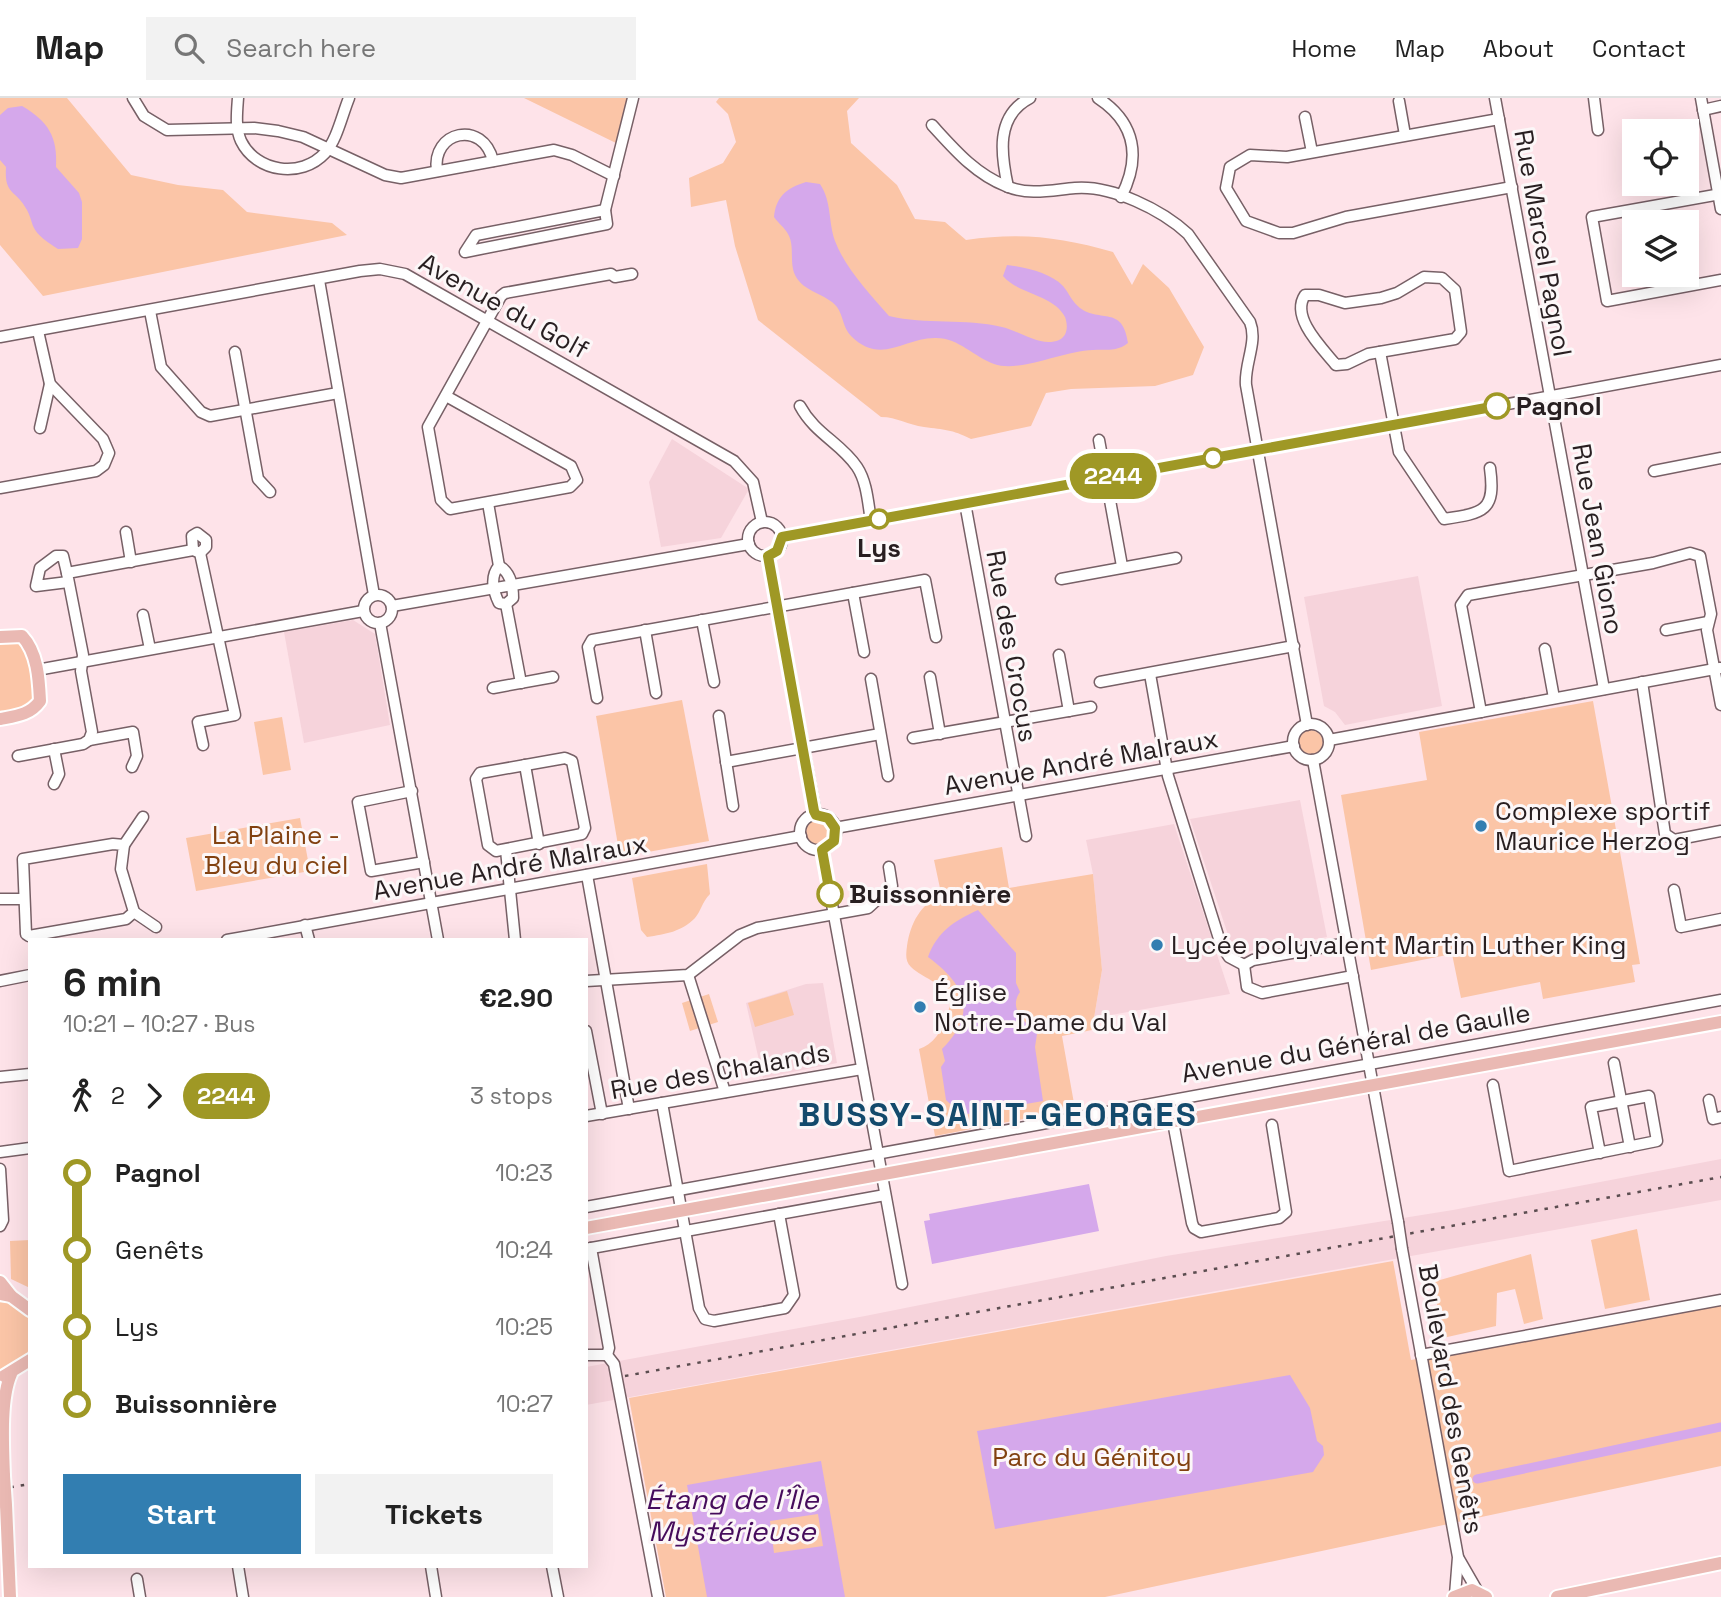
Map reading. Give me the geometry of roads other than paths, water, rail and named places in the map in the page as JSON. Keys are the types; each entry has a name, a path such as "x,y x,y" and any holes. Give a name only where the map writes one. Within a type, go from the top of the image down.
{"main road":[{"path":"0,637 22,636 29,644 37,670 40,701 34,710 0,719"},
{"name":"Avenue du Général de Gaulle","path":"588,1228 1721,1022"},
{"path":"0,1282 6,1295 28,1309"},
{"path":"10,1597 0,1406 5,1375 28,1361"},
{"path":"1558,1597 1589,1594 1721,1563"},
{"path":"1455,1596 1466,1591 1484,1595"}],"street":[{"path":"133,98 144,116 167,130 278,131 329,147 385,175 401,178 554,150 572,155 614,176"},
{"path":"238,98 237,129 248,152 273,168 304,167 329,147 349,98"},
{"path":"605,210 476,234 465,252 607,224 605,210 633,98"},
{"path":"1008,187 1001,154 1003,134 1012,113 1030,98"},
{"path":"1099,98 1120,116 1132,135 1135,151 1132,170 1121,197"},
{"name":"Rue Marcel Pagnol","path":"1495,98 1550,396"},
{"path":"1594,98 1598,130"},
{"path":"1701,98 1721,209"},
{"path":"1399,101 1405,135"},
{"path":"1703,110 1721,106"},
{"path":"1305,117 1312,152"},
{"path":"1499,119 1273,158 1250,155 1230,167 1226,188 1246,221 1268,231 1293,233 1346,217 1512,187"},
{"path":"932,125 982,174 1008,187 1030,192 1095,189 1121,197 1175,222 1188,234 1250,322 1253,337 1245,368 1246,385 1307,724"},
{"path":"438,171 440,148 452,138 462,135 473,135 484,141 493,161"},
{"path":"1720,194 1591,217 1607,301 1721,281"},
{"name":"Avenue du Golf","path":"0,337 380,269 405,274 734,461 754,482 762,522"},
{"path":"446,396 570,466 577,474 577,480 570,488 450,509 441,500 428,427 501,296 510,290 611,274 615,277 632,274"},
{"path":"1424,276 1450,282 1455,290 1461,323 1461,332 1455,339 1380,352 1358,357 1347,364 1336,365 1301,317 1300,302 1305,295 1319,295 1345,303 1388,296 1424,276"},
{"path":"319,280 374,595"},
{"path":"150,311 161,367 201,412 210,416 338,393"},
{"path":"37,331 50,384 40,428"},
{"path":"235,352 258,479 271,492"},
{"path":"1380,352 1399,452 1444,519 1470,515 1486,508 1493,494 1489,468"},
{"path":"782,537 1721,365"},
{"path":"0,488 96,471 107,461 109,453 103,439 50,384"},
{"name":"Rue Jean Giono","path":"1550,396 1604,689"},
{"path":"800,406 814,428 857,467 865,487 871,521"},
{"path":"1100,440 1122,566"},
{"path":"1654,471 1721,458"},
{"path":"488,503 499,566 495,571 494,588 499,603 506,604 513,598 512,585 505,569 499,566"},
{"name":"Rue des Crocus","path":"965,503 1026,836"},
{"path":"762,522 773,524 782,537 777,551 768,556 758,555 749,544 749,533 762,522"},
{"path":"126,532 131,562"},
{"path":"392,606 749,544"},
{"path":"89,740 92,732 67,578 131,562 197,551 234,715 198,722 203,746"},
{"path":"1481,712 1461,605 1468,595 1583,576 1690,553 1700,556 1711,614 1708,622 1718,668 1721,705"},
{"path":"768,556 816,815"},
{"path":"1060,579 1176,558"},
{"path":"597,698 588,647 592,640 645,630 925,580 936,637"},
{"path":"853,593 864,652"},
{"path":"374,595 384,595 392,606 388,619 380,623 371,622 363,611 365,602 374,595"},
{"path":"506,604 521,683"},
{"path":"37,670 363,611"},
{"path":"143,615 150,649"},
{"path":"702,620 714,682"},
{"path":"1666,630 1708,622"},
{"path":"380,623 438,938"},
{"path":"645,630 656,693"},
{"path":"1100,682 1294,646"},
{"path":"1545,649 1554,698"},
{"path":"1059,655 1069,711"},
{"path":"1329,740 1718,668"},
{"path":"1150,674 1167,769 1220,944 1229,957 1244,965"},
{"path":"493,688 553,677"},
{"path":"930,677 940,734"},
{"path":"870,679 888,776"},
{"path":"1642,682 1665,834 1674,840 1721,831"},
{"path":"913,738 1091,708"},
{"path":"719,716 733,806"},
{"path":"1307,724 1324,729 1329,740 1324,755 1313,760 1300,756 1294,746 1295,735 1307,724"},
{"path":"18,756 133,732 136,756 132,767"},
{"path":"726,762 880,734"},
{"name":"Avenue André Malraux","path":"835,828 1294,746"},
{"path":"54,749 59,774 54,784"},
{"path":"565,758 572,761 585,828 579,836 496,851 488,845 476,779 480,773 525,765 565,758"},
{"path":"1313,760 1373,1085"},
{"path":"525,765 539,844"},
{"path":"412,791 358,802 371,871 424,862"},
{"path":"816,815 828,818 835,828 834,841 822,850 811,848 801,836 806,820 816,815"},
{"path":"143,817 124,845 121,869 134,912 156,927"},
{"name":"Avenue André Malraux","path":"256,937 305,925 801,836"},
{"path":"124,845 113,844 23,859 25,928 29,936 126,919 134,912"},
{"path":"506,850 512,888 515,938"},
{"path":"822,850 902,1284"},
{"path":"588,981 688,975 740,935 757,928 868,908 892,886 889,867"},
{"path":"586,875 629,1109"},
{"path":"1674,890 1681,927 1721,919"},
{"path":"0,899 23,899"},
{"path":"305,925 308,938"},
{"path":"83,927 86,938"},
{"path":"1244,965 1253,960 1347,943"},
{"path":"1244,965 1247,987 1253,992 1262,993 1353,976"},
{"path":"0,981 28,975"},
{"path":"688,975 724,1092"},
{"name":"Avenue du Général de Gaulle","path":"588,1207 1721,1000"},
{"path":"588,1050 602,1114"},
{"path":"1614,1063 1630,1147"},
{"name":"Rue des Chalands","path":"588,1116 862,1069"},
{"path":"0,1077 28,1074"},
{"name":"Boulevard des Genêts","path":"1373,1085 1458,1557 1470,1583 1484,1595"},
{"path":"1493,1085 1509,1171 1600,1153 1630,1147 1657,1141 1648,1096 1591,1107 1600,1153"},
{"path":"1709,1100 1713,1119 1721,1117"},
{"path":"662,1103 705,1320 726,1319 785,1308 790,1303 793,1295 779,1214"},
{"path":"1173,1122 1192,1223 1194,1228 1201,1232 1279,1218 1286,1212 1272,1125"},
{"path":"0,1152 28,1148"},
{"path":"0,1170 3,1220 0,1226"},
{"path":"607,1355 609,1348 589,1249 885,1195"},
{"path":"1421,1354 1721,1300"},
{"path":"588,1355 607,1355"},
{"path":"607,1355 614,1364 658,1597"},
{"name":"Boulevard des Genêts","path":"1455,1596 1458,1557"},
{"path":"238,1568 243,1597"},
{"path":"431,1568 436,1597"},
{"path":"552,1568 558,1597"},
{"path":"137,1579 140,1597"}],"water":[{"path":"22,106 39,118 50,131 55,147 56,167 79,193 82,202 82,239 78,248 58,249 40,236 23,203 7,183 6,167 0,160 0,115 8,108"},
{"path":"806,182 820,184 839,251 889,316 988,324 1045,342 1062,338 1066,333 1067,323 1060,309 1010,282 1003,276 1007,265 1037,271 1058,281 1080,308 1116,319 1125,331 1128,343 1116,349 1081,351 1016,366 994,364 959,344 944,339 925,339 883,350 862,345 848,333 837,307 799,281 793,270 790,239 774,217 783,194"},
{"path":"978,910 1016,953 1016,983 1020,992 1017,1010 1037,1034 1035,1047 1043,1101 962,1115 946,1100 941,1067 945,1061 942,1049 960,1023 963,1000 951,978 928,957 947,928"},
{"path":"1089,1184 1099,1231 932,1264 924,1221 930,1220 929,1214"},
{"path":"1290,1375 1310,1408 1317,1441 1323,1446 1324,1455 1313,1472 995,1529 977,1431"},
{"name":"Étang de l'Île Mystérieuse","path":"821,1461 845,1597 707,1597 687,1485","holes":["818,1514 823,1546 774,1553 770,1521"]}],"waterway":[{"path":"1477,1479 1721,1427"}],"railway":[{"path":"625,1376 1721,1177"},
{"path":"0,1489 28,1484"}],"place":[{"name":"Pagnol","path":"1497,406"},
{"name":"Lys","path":"879,519"},
{"name":"Complexe sportif Maurice Herzog","path":"1481,826"},
{"name":"Buissonnière","path":"830,894"},
{"name":"Lycée polyvalent Martin Luther King","path":"1157,945"},
{"name":"Église Notre-Dame du Val","path":"920,1007"}],"district":[{"name":"BUSSY-SAINT-GEORGES","path":"998,1114"}],"park label":[{"name":"La Plaine - Bleu du ciel","path":"276,850"},
{"name":"Parc du Génitoy","path":"1092,1457"}]}
